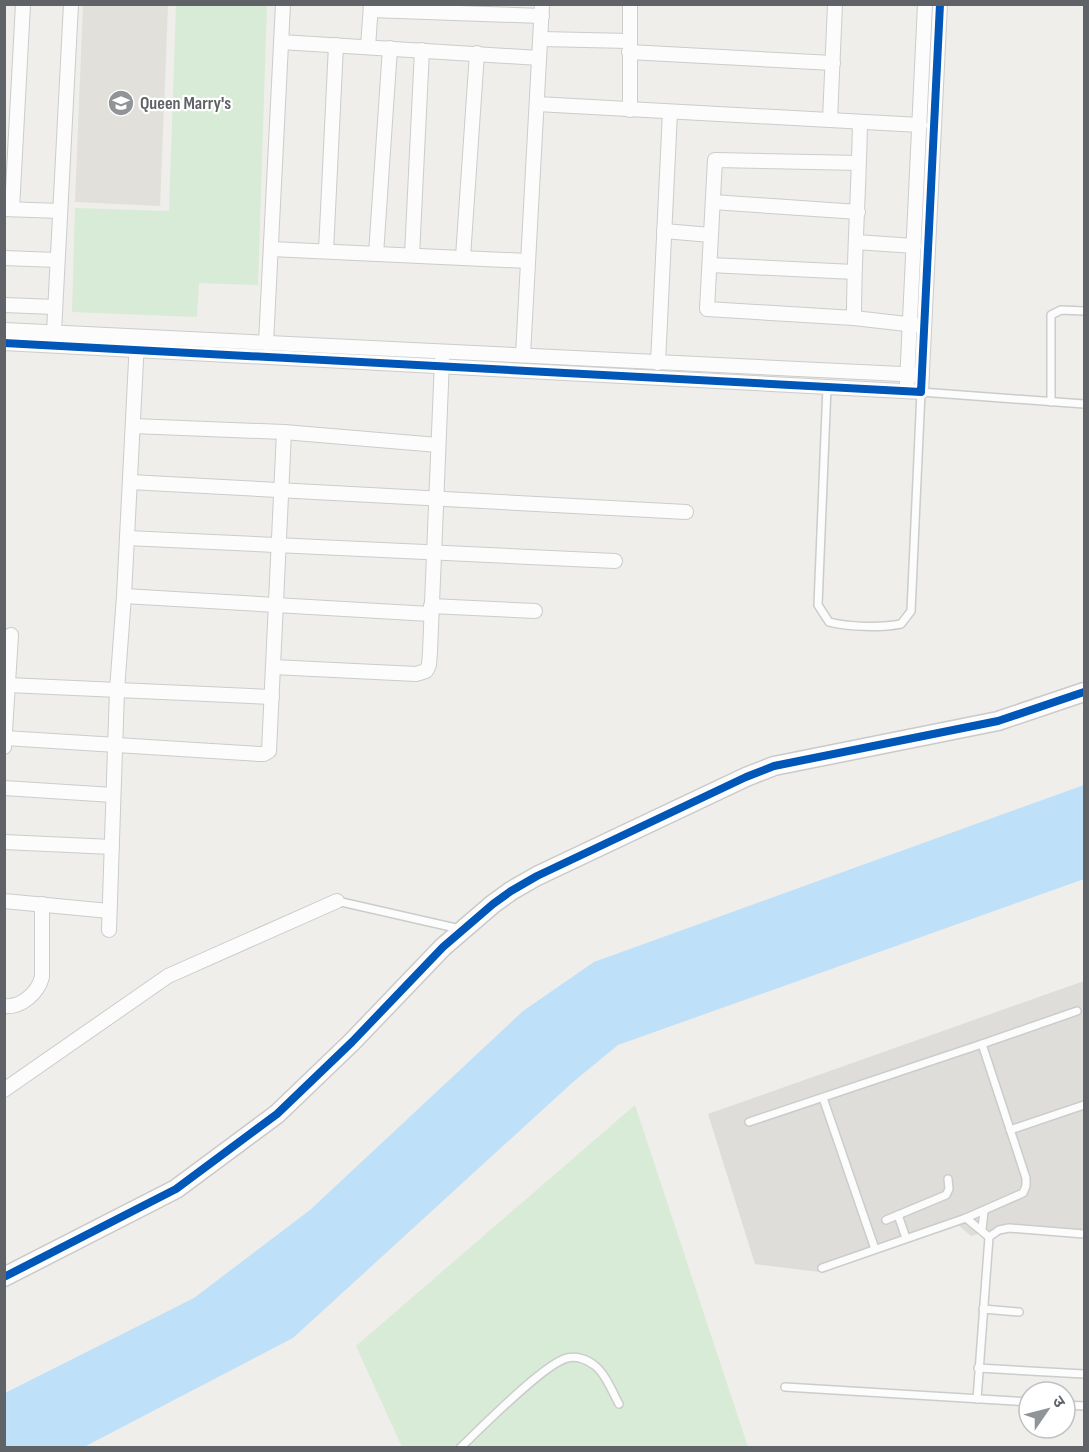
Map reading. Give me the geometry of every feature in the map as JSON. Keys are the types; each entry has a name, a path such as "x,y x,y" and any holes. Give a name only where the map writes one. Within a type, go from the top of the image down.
{"street":[{"path":"23,4 8,209 60,211"},
{"path":"54,332 70,4"},
{"path":"266,343 283,4"},
{"path":"630,4 630,110"},
{"path":"830,120 835,4"},
{"path":"907,391 925,4"},
{"path":"4,330 54,332 137,344 441,366 921,392 940,4"},
{"path":"368,47 371,7 542,10 523,355"},
{"path":"541,39 833,63"},
{"path":"281,42 539,58"},
{"path":"326,252 336,45"},
{"path":"376,254 390,48"},
{"path":"411,255 422,50"},
{"path":"463,257 477,53"},
{"path":"537,104 920,125"},
{"path":"658,363 670,112"},
{"path":"854,318 860,122"},
{"path":"859,164 715,160 707,309 854,318 924,326"},
{"path":"713,202 858,213"},
{"path":"664,231 711,235"},
{"path":"856,242 914,246"},
{"path":"271,249 528,261"},
{"path":"4,258 57,260"},
{"path":"710,265 854,273"},
{"path":"4,305 55,307"},
{"path":"4,343 266,343 922,375"},
{"path":"109,930 117,690 137,344"},
{"path":"273,667 422,674 426,671 429,665 442,352"},
{"path":"133,426 284,432 438,445"},
{"path":"5,738 264,754 269,751 284,432"},
{"path":"130,482 686,512"},
{"path":"127,538 615,561"},
{"path":"124,596 276,605 535,611"},
{"path":"4,747 11,635"},
{"path":"8,685 272,697"},
{"path":"4,1277 176,1189 277,1114 352,1042 443,947 493,904 537,876 746,777 774,766 998,721 1084,692"},
{"path":"4,788 113,795"},
{"path":"4,842 111,847"},
{"path":"4,901 110,911"},
{"path":"4,1090 168,976 337,901"},
{"path":"4,1006 20,1004 42,978 42,904"}],"lane":[{"path":"1051,402 1051,315 1061,310 1084,311"},
{"path":"827,387 818,605 829,621 838,624 892,626 900,624 911,611 921,392 1084,404"},
{"path":"337,901 464,929"},
{"path":"749,1122 1077,1011"},
{"path":"822,1268 966,1218 1023,1193 1026,1178 982,1044"},
{"path":"823,1098 875,1249"},
{"path":"1010,1130 1084,1105"},
{"path":"886,1220 946,1195 949,1189 948,1179"},
{"path":"982,1229 984,1211"},
{"path":"898,1215 906,1238"},
{"path":"966,1218 989,1237 977,1399"},
{"path":"989,1237 999,1230 1009,1228 1084,1234"},
{"path":"983,1309 1019,1312"},
{"path":"460,1448 532,1382 553,1365 567,1358 576,1358 594,1364 620,1404"},
{"path":"978,1368 1084,1374"},
{"path":"784,1387 1017,1401"}],"shaded area":[{"name":"Queen Marry's","path":"83,5 168,5 160,206 75,202"},
{"path":"1084,981 1084,1231 1000,1227 971,1236 958,1225 819,1272 755,1264 708,1114"}],"green space":[{"path":"176,5 267,5 258,285 199,283 197,317 72,312 75,208 169,211"},
{"path":"635,1105 748,1447 402,1447 356,1346"}],"water":[{"path":"1084,785 1084,879 618,1045 573,1082 293,1338 84,1447 5,1447 5,1393 194,1298 310,1210 523,1011 594,962"}],"cycle path":[{"path":"4,343 921,392 940,4"},
{"path":"4,1277 176,1189 277,1114 352,1042 443,947 493,904 537,876 746,777 774,766 998,721 1084,692"}],"place":[{"name":"Queen Marry's","path":"121,103"}]}
